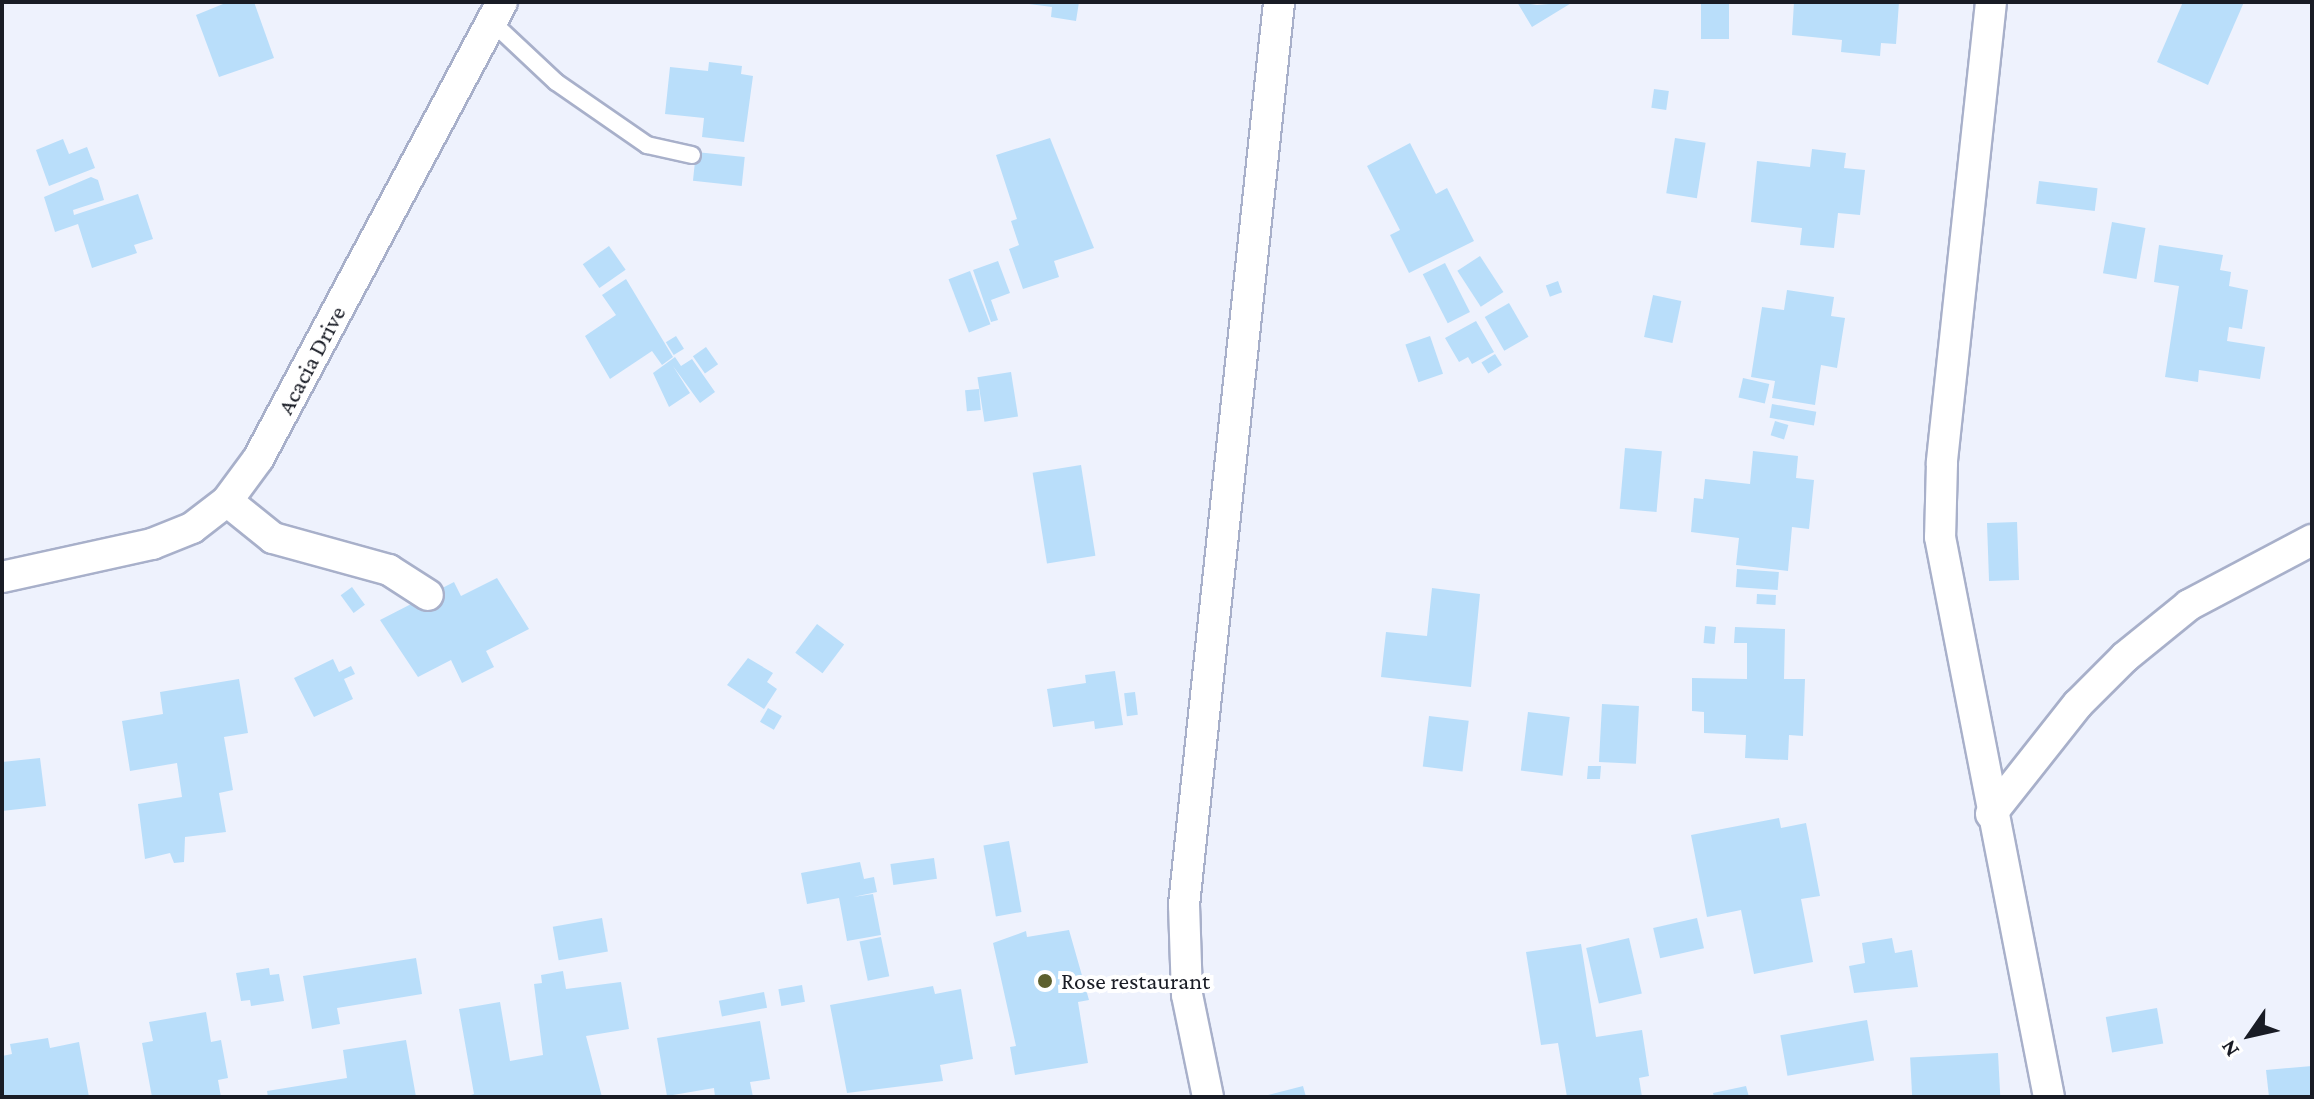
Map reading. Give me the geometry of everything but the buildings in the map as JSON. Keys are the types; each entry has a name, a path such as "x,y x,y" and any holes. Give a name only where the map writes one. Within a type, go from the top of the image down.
{"street":[{"path":"1208,1097 1187,995 1184,905 1279,2"},
{"path":"1991,2 1942,463 1940,537 1991,814 2049,1097"},
{"name":"Acacia Drive","path":"2,577 152,544 192,528 227,501 258,459 496,12"},
{"path":"227,501 273,538 389,570 428,595"},
{"path":"1991,814 2078,704 2125,657 2189,605 2312,540"}],"lane":[{"path":"496,12 556,82 647,145 692,155"}],"place":[{"name":"Rose restaurant","path":"1045,981"}]}
